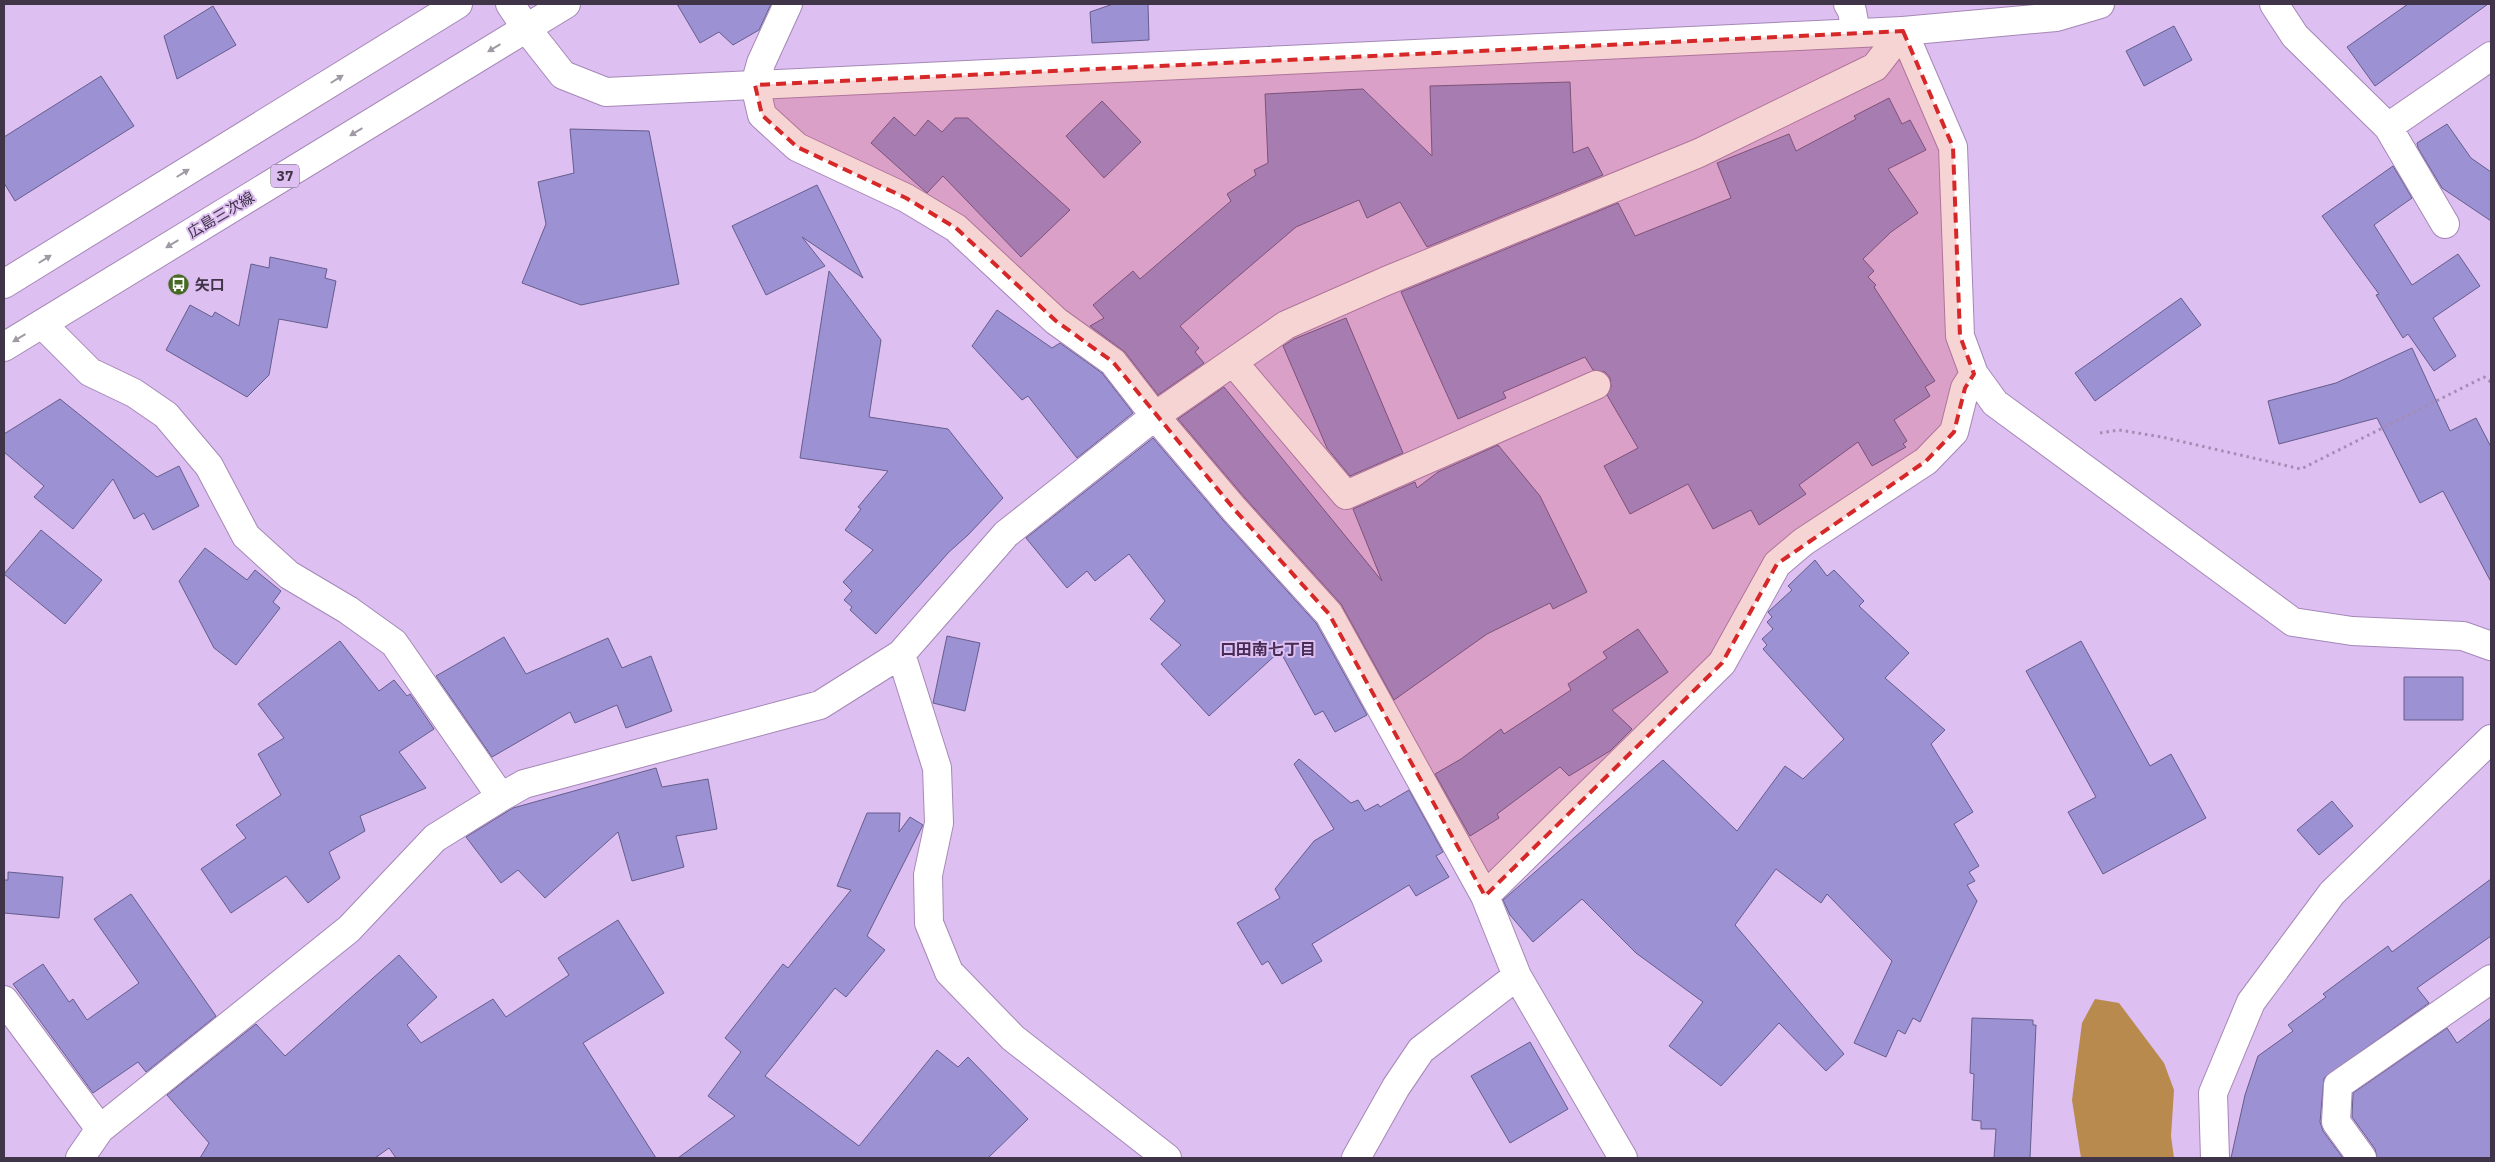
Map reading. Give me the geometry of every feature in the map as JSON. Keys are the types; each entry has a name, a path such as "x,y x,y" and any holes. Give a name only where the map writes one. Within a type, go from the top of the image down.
{"street":[{"path":"4,284 458,4"},
{"path":"510,4 526,28 563,75 606,92 1903,31 2056,17 2100,4"},
{"name":"広島三次線","path":"4,347 566,4"},
{"path":"788,4 760,63 755,85 762,115 797,147 906,198 956,228 1056,322 1113,362 1155,416 1234,509 1329,614 1485,896 1517,976 1622,1158"},
{"path":"1848,4 1852,11 1856,33"},
{"path":"2274,4 2295,36 2388,127 2445,224"},
{"path":"80,1158 100,1129 349,930 435,838 524,784 820,705 902,654 1006,534 1155,416 1286,325 1386,280 1699,153 1875,67 1903,31"},
{"path":"1903,31 1952,147 1960,336 1974,374 1995,403 2293,622 2352,632 2463,636 2491,646"},
{"path":"2388,127 2491,56"},
{"path":"42,324 90,372 134,393 166,415 209,466 246,536 288,575 348,610 394,643 501,798"},
{"path":"1232,362 1346,494 1596,385"},
{"path":"1485,896 1722,663 1777,564 1803,542 1926,461 1954,432 1965,388 1974,374"},
{"path":"902,654 937,768 939,823 928,875 929,923 949,972 1013,1038 1167,1158"},
{"path":"2215,1158 2213,1093 2251,1002 2332,893 2491,739"},
{"path":"1356,1158 1396,1087 1421,1050 1517,976"},
{"path":"2362,1158 2336,1122 2338,1085 2491,979"},
{"path":"4,1000 100,1129"}],"path":[{"path":"2071,458 2089,434 2119,430 2162,437 2301,469 2484,377 2491,382"}],"highlighted area":[{"path":"1903,31 1953,147 1960,336 1974,374 1965,388 1954,432 1926,461 1777,564 1722,663 1485,896 1329,614 1234,509 1113,362 1056,321 956,228 906,198 797,147 762,115 755,85"}],"shaded area":[{"path":"2095,999 2119,1003 2164,1063 2174,1090 2171,1136 2174,1158 2081,1158 2072,1100 2082,1023"}],"building":[{"path":"677,4 771,4 759,30 733,45 719,32 700,43"},
{"path":"1113,4 1148,4 1149,40 1092,43 1090,12"},
{"path":"2408,4 2488,4 2375,86 2347,47"},
{"path":"213,6 236,45 177,79 164,36"},
{"path":"2174,26 2192,60 2144,86 2126,51"},
{"path":"101,76 134,126 15,201 4,183 4,137"},
{"path":"1570,82 1573,153 1588,147 1603,175 1427,247 1400,202 1367,218 1359,200 1296,227 1180,326 1199,348 1195,352 1204,363 1158,395 1125,352 1090,326 1104,318 1093,305 1133,271 1140,279 1231,201 1227,194 1256,175 1254,170 1268,163 1265,94 1363,89 1432,156 1430,86"},
{"path":"1889,98 1902,124 1910,120 1926,150 1888,169 1918,213 1891,232 1863,259 1874,271 1868,277 1876,285 1874,287 1935,381 1925,387 1930,396 1894,420 1907,441 1903,444 1906,447 1872,466 1858,442 1799,485 1806,494 1759,525 1751,510 1713,529 1688,484 1630,514 1604,466 1638,448 1607,395 1611,387 1610,378 1605,372 1593,370 1585,357 1503,392 1506,398 1458,419 1401,292 1618,203 1635,236 1731,198 1717,163 1789,134 1796,151 1856,119 1854,116"},
{"path":"1102,101 1141,142 1104,178 1066,136"},
{"path":"894,117 915,136 928,120 942,132 955,118 968,118 1070,210 1021,257 943,176 927,193 871,143"},
{"path":"2447,124 2471,158 2491,172 2491,221 2442,188 2418,148 2417,143"},
{"path":"570,129 649,131 679,284 581,305 522,283 546,224 538,182 574,173"},
{"path":"2393,166 2412,198 2374,225 2412,285 2458,254 2480,286 2433,318 2456,356 2434,371 2408,334 2403,338 2376,295 2379,294 2322,216"},
{"path":"817,185 863,278 802,237 825,266 766,295 732,226"},
{"path":"270,257 327,269 325,278 336,281 327,328 279,319 269,375 247,397 166,350 190,305 212,317 215,312 239,326 251,264 269,268"},
{"path":"829,271 881,340 869,417 948,429 1003,498 949,552 876,634 850,610 852,607 844,600 852,591 843,582 873,550 845,530 861,509 858,507 888,471 800,458"},
{"path":"2181,298 2201,325 2095,401 2075,373"},
{"path":"997,310 1052,348 1060,343 1102,373 1133,413 1077,458 1028,396 1022,400 972,346"},
{"path":"1346,318 1403,453 1350,476 1327,448 1283,346 1294,339"},
{"path":"2412,348 2450,431 2476,418 2491,447 2491,582 2443,491 2420,503 2377,418 2279,444 2268,401 2336,383"},
{"path":"1224,387 1382,581 1353,509 1415,482 1417,488 1438,472 1498,445 1540,496 1587,592 1553,609 1550,603 1487,634 1394,700 1341,604 1246,499 1178,419"},
{"path":"60,399 157,477 179,466 199,506 153,530 144,513 134,519 113,479 73,529 34,497 44,486 4,452 4,434"},
{"path":"1153,438 1222,519 1316,623 1367,715 1335,732 1323,711 1315,715 1280,651 1209,716 1161,664 1181,645 1150,619 1165,601 1129,554 1095,581 1087,571 1067,588 1026,538"},
{"path":"41,530 102,580 65,624 4,574"},
{"path":"205,548 247,580 255,570 281,591 273,602 280,608 236,665 214,648 179,581"},
{"path":"1815,560 1827,576 1834,570 1864,601 1859,606 1909,653 1885,678 1945,730 1931,744 1973,812 1954,824 1979,866 1969,872 1975,881 1967,885 1977,901 1920,1022 1913,1018 1905,1034 1898,1030 1886,1057 1854,1043 1892,961 1827,894 1821,903 1776,869 1735,925 1844,1054 1826,1071 1779,1023 1721,1086 1669,1046 1703,1002 1636,953 1582,899 1533,942 1510,915 1503,900 1663,760 1737,831 1785,766 1803,779 1844,739 1763,649 1767,645 1762,639 1773,629 1767,622 1772,617 1768,612 1792,590 1788,586"},
{"path":"1638,629 1668,672 1612,710 1632,729 1610,751 1569,776 1560,767 1497,814 1499,818 1470,836 1435,774 1461,759 1501,729 1504,734 1571,690 1568,684 1607,658 1603,652"},
{"path":"947,636 980,643 965,711 933,703"},
{"path":"504,637 526,674 608,638 622,668 651,656 672,711 626,728 617,705 575,723 570,712 492,757 436,676"},
{"path":"340,641 379,691 394,680 407,696 410,694 434,729 399,752 426,788 360,816 365,831 329,852 340,878 308,903 286,876 231,913 201,869 246,838 236,825 281,795 258,754 284,738 258,704"},
{"path":"2081,641 2150,766 2171,754 2206,818 2103,874 2068,812 2096,797 2026,671"},
{"path":"2404,677 2463,677 2463,720 2404,720"},
{"path":"1299,759 1351,803 1358,800 1365,811 1378,804 1380,807 1409,790 1443,852 1436,856 1449,877 1416,896 1409,885 1312,944 1322,961 1282,984 1268,961 1262,965 1237,923 1280,898 1275,889 1314,841 1334,829 1294,764"},
{"path":"656,768 662,787 708,779 717,829 676,836 684,867 632,881 618,832 545,898 518,870 501,883 466,837 513,808"},
{"path":"2332,801 2353,826 2319,855 2297,830"},
{"path":"867,813 900,813 899,832 910,817 923,825 867,936 885,950 846,997 835,988 765,1076 859,1146 937,1050 958,1067 968,1057 1028,1119 988,1158 678,1158 735,1116 708,1096 741,1052 725,1038 783,964 788,968 851,890 837,886"},
{"path":"8,872 63,877 59,918 4,913 4,880 8,880"},
{"path":"2491,879 2491,936 2417,988 2429,1003 2324,1078 2320,1122 2323,1131 2343,1158 2231,1158 2245,1095 2258,1056 2293,1031 2288,1025 2326,997 2323,994 2388,946 2392,952"},
{"path":"131,894 216,1016 146,1072 138,1062 93,1093 13,984 43,964 69,1002 73,999 87,1020 139,983 94,919"},
{"path":"618,920 664,993 583,1043 656,1158 396,1158 389,1148 375,1158 200,1158 209,1143 167,1095 256,1024 285,1056 399,955 437,997 407,1025 421,1043 493,999 506,1017 569,975 558,958"},
{"path":"1972,1018 2033,1020 2033,1025 2036,1025 2030,1158 1994,1158 1996,1129 1981,1129 1981,1121 1972,1120 1974,1074 1970,1073"},
{"path":"2491,1018 2491,1158 2377,1158 2375,1149 2352,1117 2353,1093 2447,1028 2457,1043"},
{"path":"1530,1042 1568,1109 1510,1143 1471,1076"}],"place":[{"name":"矢口","path":"179,285"}],"district":[{"name":"口田南七丁目","path":"1268,649"}]}
